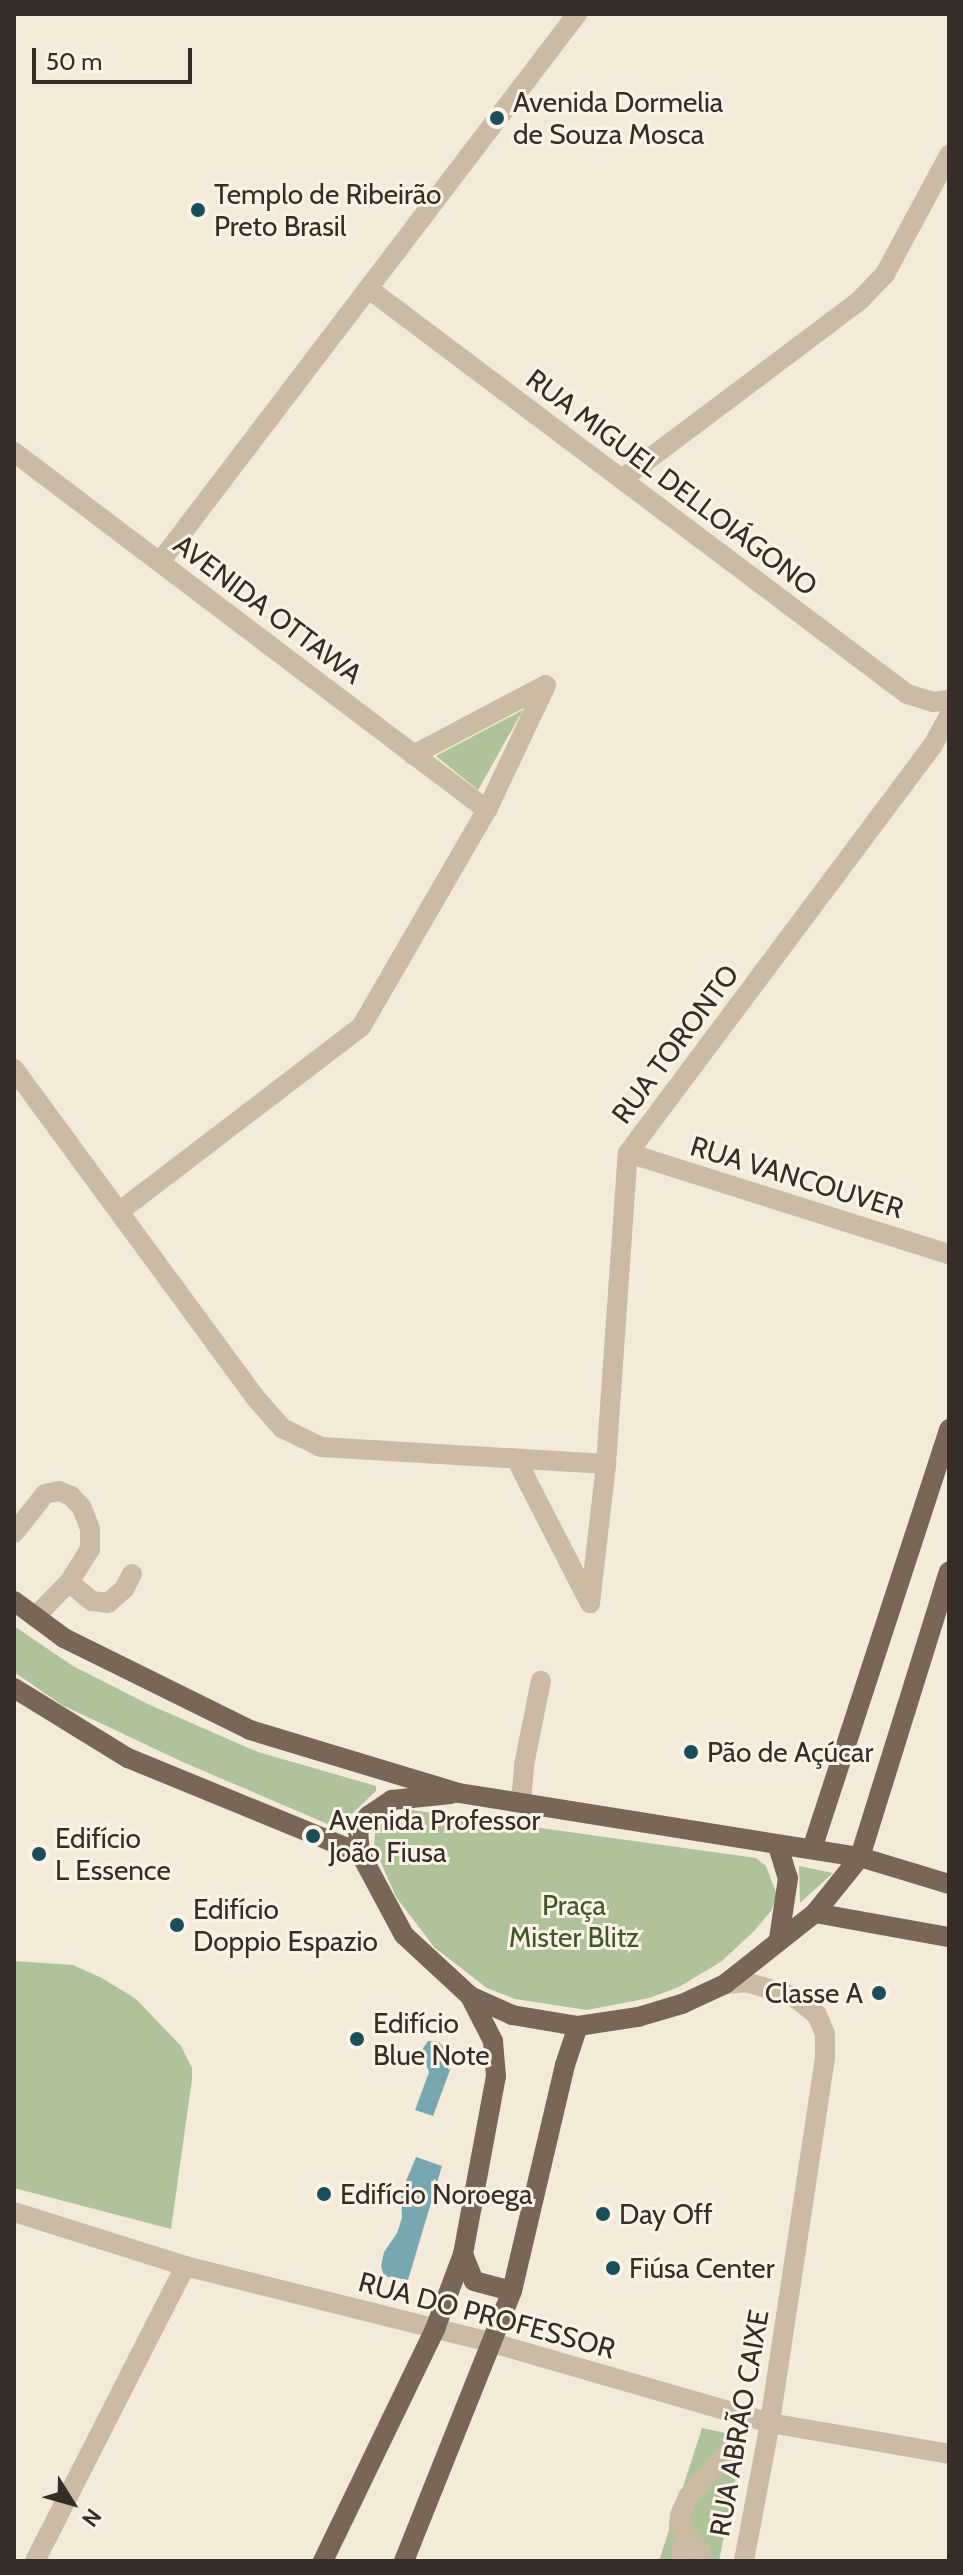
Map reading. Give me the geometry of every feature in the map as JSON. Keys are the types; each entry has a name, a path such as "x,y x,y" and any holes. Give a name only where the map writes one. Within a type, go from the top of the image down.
{"main road":[{"path":"812,1849 949,1429"},
{"path":"459,1793 392,1800 368,1816 358,1831 360,1853 404,1935 470,1996 512,2015 578,2026 667,2009 725,1984 815,1913 860,1857 949,1572"},
{"path":"14,1601 64,1638 250,1730 459,1793 860,1857 949,1884"},
{"path":"14,1688 128,1758 360,1853"},
{"path":"778,1846 788,1878 779,1939"},
{"path":"815,1913 949,1937"},
{"path":"323,2561 435,2329 463,2254 496,2076 493,2041 470,1996"},
{"path":"404,2561 512,2291 565,2065 578,2026"},
{"path":"463,2254 474,2281 512,2291"}],"street":[{"path":"160,562 577,14"},
{"path":"622,479 860,300 885,274 949,155"},
{"name":"RUA MIGUEL DELLOIÁGONO","path":"369,289 907,694 933,702 949,700"},
{"name":"AVENIDA OTTAWA","path":"14,452 487,810"},
{"path":"120,1211 361,1027 487,810 546,685 413,755"},
{"name":"RUA TORONTO","path":"517,1461 590,1603 606,1464 628,1153 933,745 949,716"},
{"path":"18,1082 120,1211 254,1396 282,1428 321,1447 606,1464"},
{"name":"RUA VANCOUVER","path":"628,1153 949,1254"},
{"path":"14,1533 45,1494 59,1491 71,1496 82,1508 90,1529 90,1549 69,1582 35,1617"},
{"path":"69,1582 92,1601 108,1603 124,1589 132,1574"},
{"path":"521,1802 524,1765 541,1681"},
{"name":"RUA ABRÃO CAIXE","path":"725,1984 746,1982 793,1996 817,2015 825,2034 770,2423 744,2561"},
{"name":"RUA DO PROFESSOR","path":"14,2212 185,2266 493,2343 770,2423 949,2454"},
{"path":"35,2561 185,2266"},
{"path":"692,2556 679,2526 680,2515 688,2497 732,2447"}],"green space":[{"path":"523,710 478,790 436,756"},
{"path":"14,1626 73,1666 150,1705 258,1752 376,1786 376,1791 337,1828 185,1763 62,1705 14,1672"},
{"name":"Praça Mister Blitz","path":"411,1810 756,1858 766,1866 777,1895 771,1911 754,1931 722,1961 679,1987 649,1998 587,2010 515,1999 487,1988 435,1948 396,1897 374,1847 375,1833 382,1823"},
{"path":"799,1866 833,1873 800,1903"},
{"path":"14,1961 73,1965 102,1978 136,1999 181,2046 192,2068 192,2079 171,2229 14,2188"},
{"path":"702,2428 744,2437 719,2561 659,2561"}],"water":[{"path":"428,2041 439,2042 447,2052 450,2070 433,2116 415,2110 429,2072 421,2051"},
{"path":"416,2157 442,2166 408,2280 384,2276 381,2266 384,2252 397,2233 402,2218 401,2193"}],"place":[{"name":"Avenida Dormelia de Souza Mosca","path":"497,118"},
{"name":"Templo de Ribeirão Preto Brasil","path":"198,210"},
{"name":"Pão de Açúcar","path":"691,1752"},
{"name":"Avenida Professor João Fiusa","path":"313,1836"},
{"name":"Edifício L Essence","path":"39,1854"},
{"name":"Edifício Doppio Espazio","path":"177,1925"},
{"name":"Classe A","path":"879,1993"},
{"name":"Edifício Blue Note","path":"357,2039"},
{"name":"Edifício Noroega","path":"324,2194"},
{"name":"Day Off","path":"603,2214"},
{"name":"Fiúsa Center","path":"613,2268"}]}
